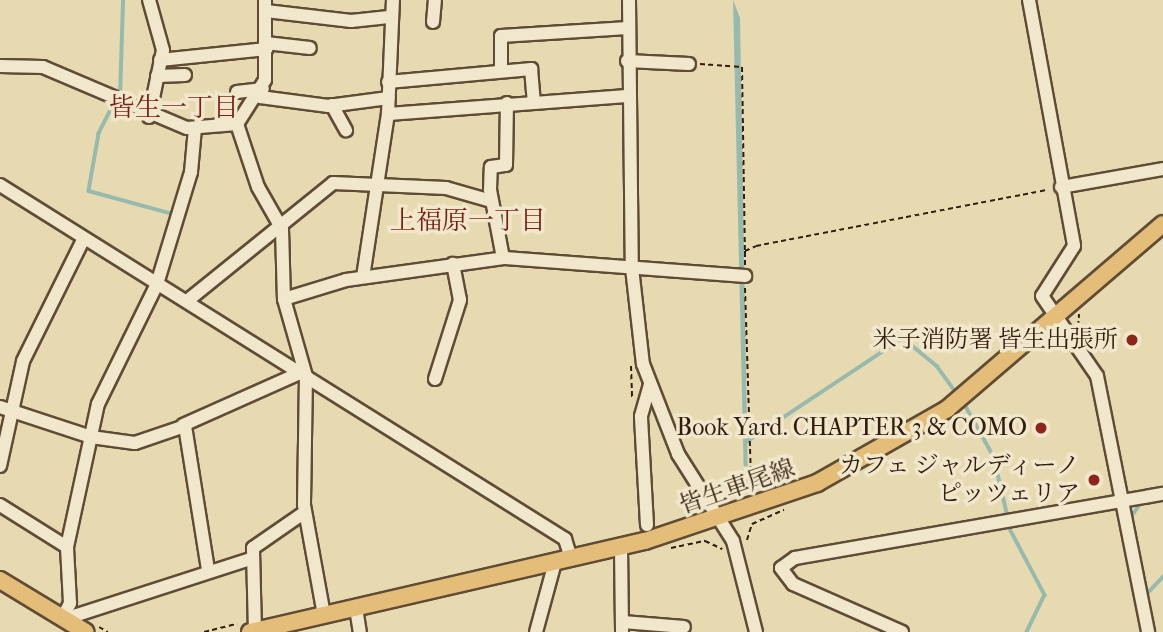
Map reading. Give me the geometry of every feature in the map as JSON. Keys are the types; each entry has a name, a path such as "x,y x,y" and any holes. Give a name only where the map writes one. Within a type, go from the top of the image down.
{"main road":[{"name":"皆生車尾線","path":"250,630 621,547 720,521 817,483 911,433 1056,316 1163,224"},
{"path":"0,580 86,632"}],"street":[{"path":"149,0 160,60 149,117"},
{"path":"363,277 388,114 389,17 393,0"},
{"path":"433,22 435,0"},
{"path":"629,0 627,96 632,268 650,384 678,454 720,521 739,561 756,632"},
{"path":"1029,0 1074,254 1041,292 1097,376 1148,632"},
{"path":"0,66 43,67 149,117 195,128 237,124 261,93 266,46 265,5 347,21 389,17"},
{"path":"502,71 501,36 628,28"},
{"path":"160,60 266,46 310,48"},
{"path":"627,61 689,64"},
{"path":"388,82 531,69 534,101"},
{"path":"157,76 185,75"},
{"path":"237,92 261,93 332,105 388,98"},
{"path":"388,114 627,96"},
{"path":"503,258 491,201 491,167 506,165 507,103"},
{"path":"332,105 346,130"},
{"path":"237,124 258,187 281,229 284,299 303,374 305,512 324,615"},
{"path":"195,128 191,172 158,284 98,404 68,547 70,603 67,619 208,570 253,558"},
{"path":"1061,187 1163,169"},
{"path":"187,301 281,229 330,184 379,181 446,188 491,201"},
{"path":"0,185 565,539 563,561 536,632"},
{"path":"0,466 6,409 23,361 84,238"},
{"path":"284,299 363,277 503,258 740,275"},
{"path":"435,379 460,300 453,264"},
{"path":"6,409 91,437 142,442 303,374"},
{"path":"647,526 641,416 650,384"},
{"path":"183,425 194,452 208,570"},
{"path":"902,632 793,584 782,568 795,558 1163,494"},
{"path":"0,505 68,547"},
{"path":"250,630 253,558 257,541 305,512"},
{"path":"621,547 623,627 684,626"},
{"path":"356,608 360,632"}],"path":[{"path":"689,64 742,67 745,251 740,275 751,479"},
{"path":"745,251 1061,187"},
{"path":"749,520 751,526"},
{"path":"664,549 721,542"},
{"path":"715,544 728,562"},
{"path":"204,632 250,630"}],"water":[{"path":"733,0 740,18 748,487 744,484"}],"waterway":[{"path":"120,98 123,0"},
{"path":"67,83 114,104 99,134 89,191 173,214"},
{"path":"746,442 903,338 937,366 957,394"},
{"path":"964,403 994,457 1008,517"},
{"path":"1131,517 1140,504"},
{"path":"1010,529 1045,595 1027,632"},
{"path":"1146,595 1163,577"}],"place":[{"name":"米子消防署 皆生出張所","path":"1132,340"},
{"name":"Book Yard. CHAPTER 3 & COMO","path":"1041,428"},
{"name":"カフェ ジャルディーノ ピッツェリア","path":"1094,480"}],"district":[{"name":"皆生一丁目","path":"174,108"},
{"name":"上福原一丁目","path":"468,221"}]}
